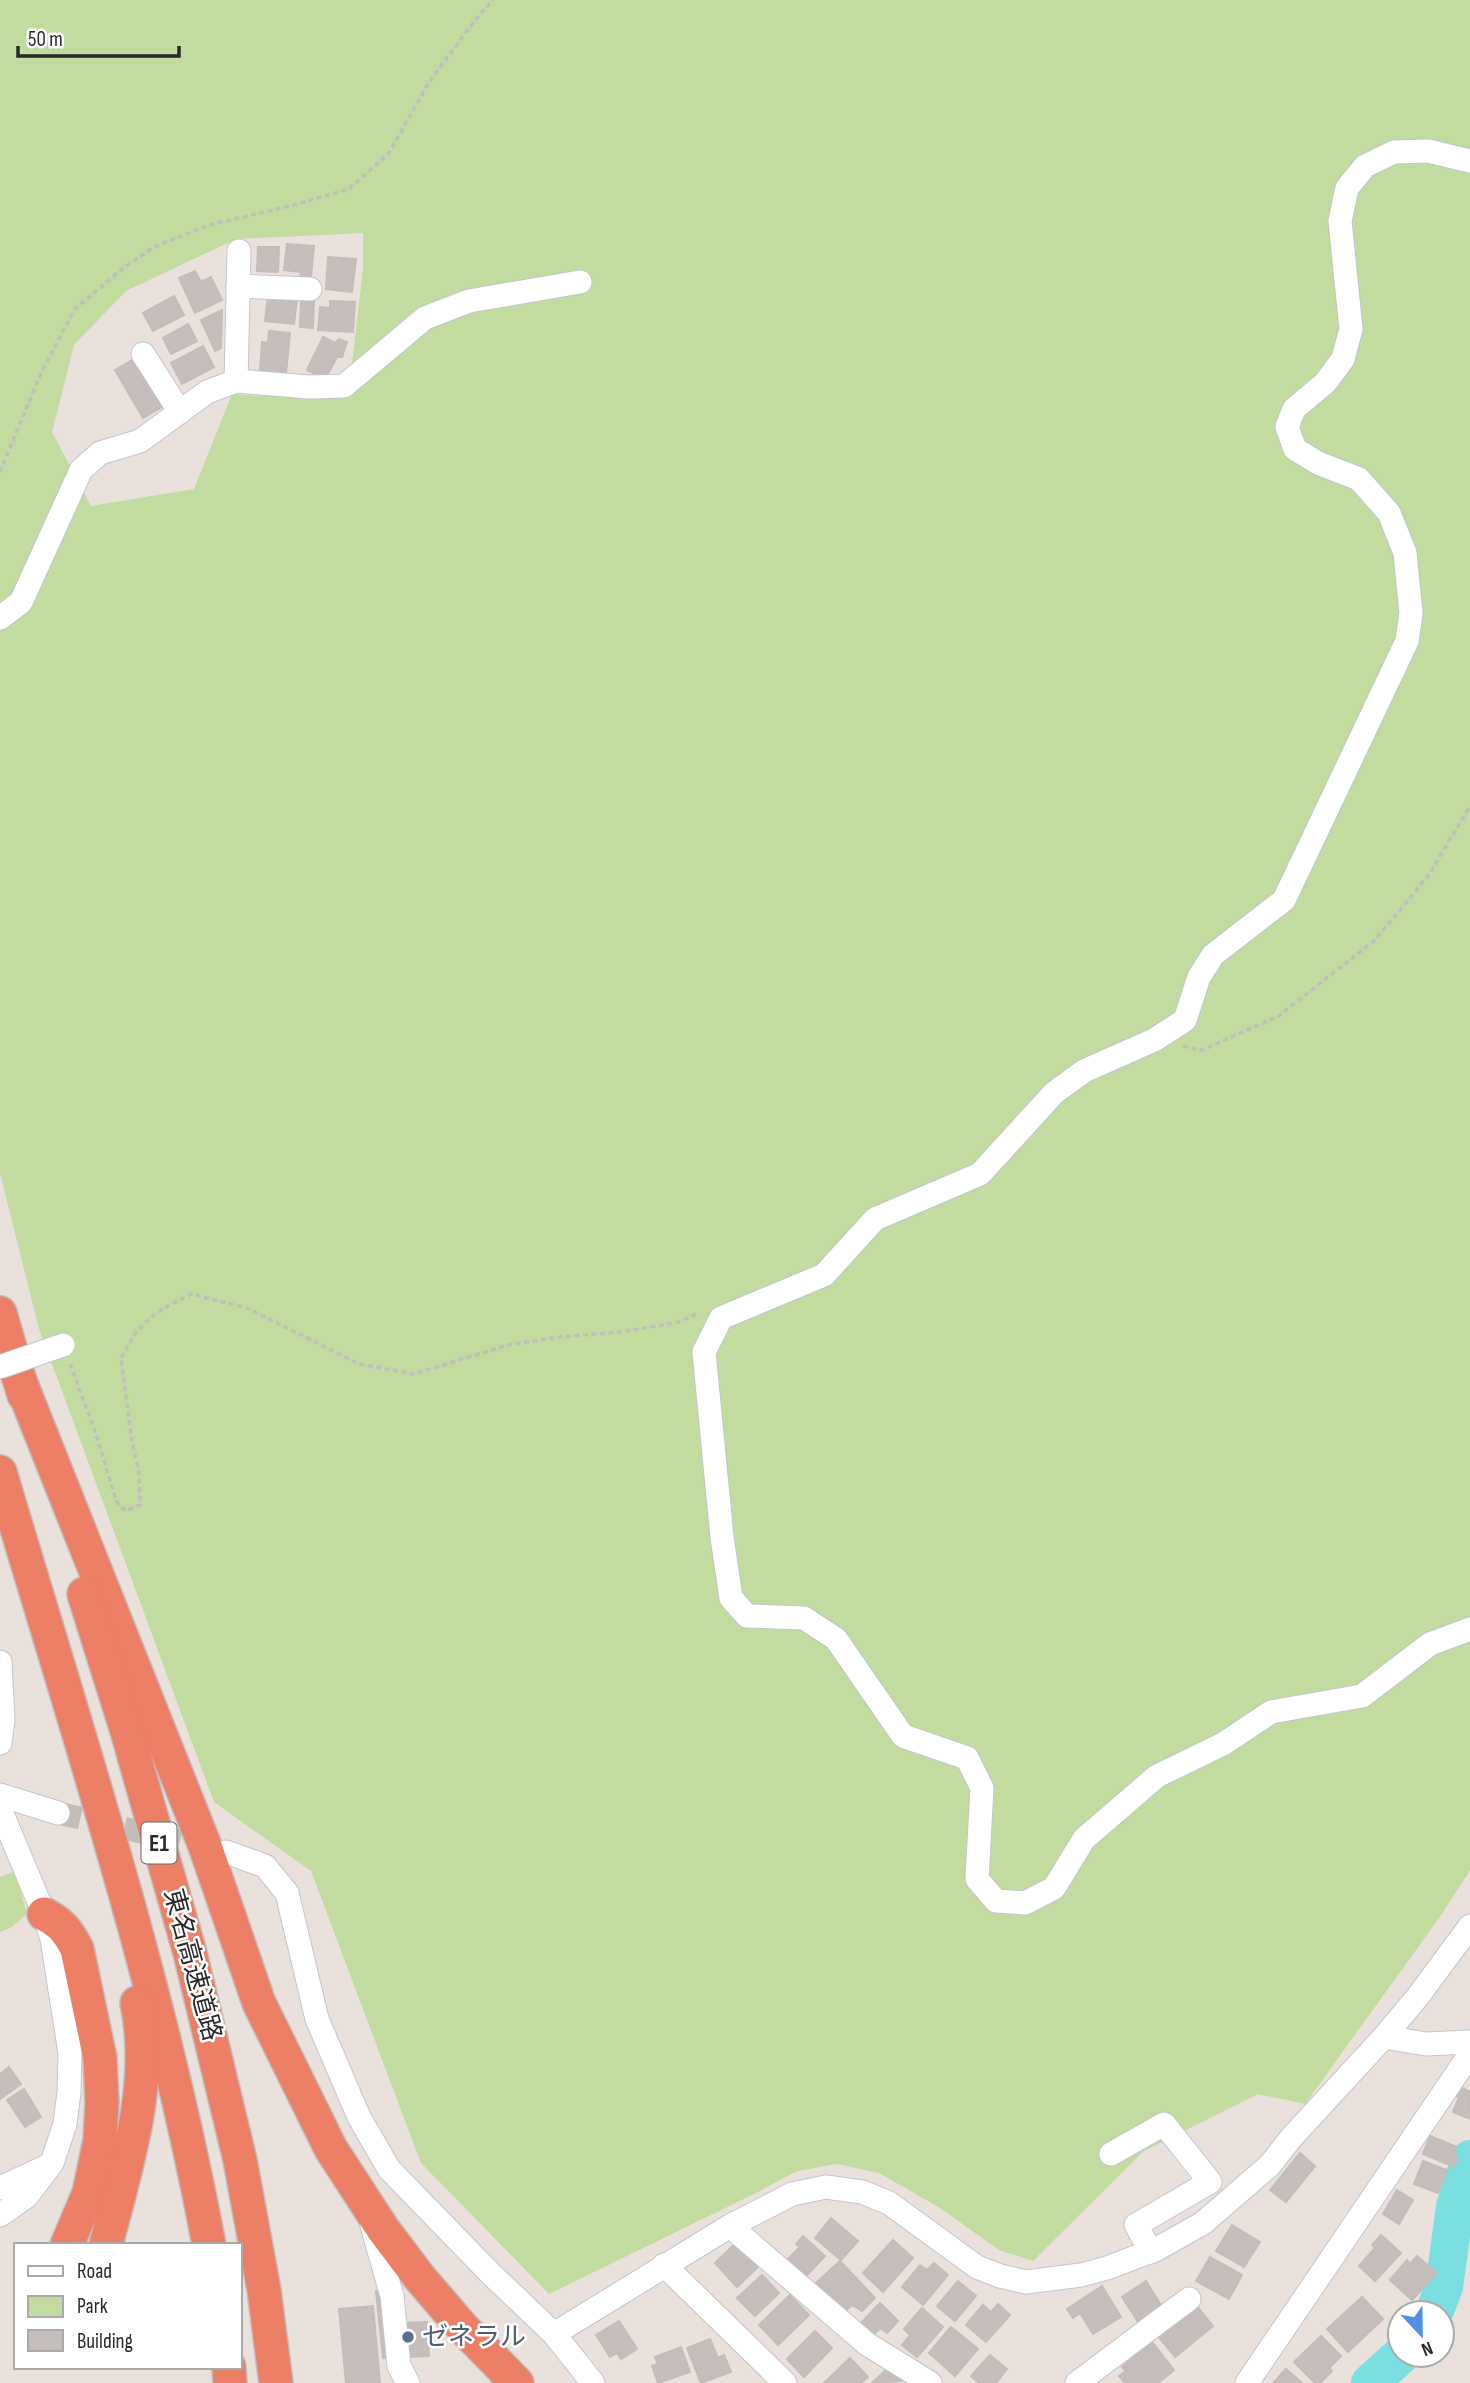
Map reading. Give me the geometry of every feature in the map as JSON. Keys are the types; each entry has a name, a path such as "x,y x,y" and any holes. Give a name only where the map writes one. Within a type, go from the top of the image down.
{"highway":[{"name":"東名高速道路","path":"0,1313 9,1372 51,1490 127,1731 190,1953 240,2160 264,2290 276,2383"},
{"path":"9,1372 205,1846 259,2003 331,2149 383,2229 420,2278 463,2328 517,2383"},
{"name":"東名高速道路","path":"0,1472 147,1966 196,2176 209,2243"},
{"path":"91,1773 141,2024 142,2074 138,2115 107,2243"},
{"path":"44,1914 59,1922 69,1932 76,1949 100,2058 100,2140 89,2193 72,2234"}],"street":[{"path":"1470,161 1428,151 1394,152 1365,166 1347,188 1340,220 1351,329 1343,359 1325,383 1294,409 1287,427 1294,449 1318,463 1359,479 1389,513 1405,553 1411,613 1407,641 1284,900 1213,956 1199,977 1185,1020 1154,1040 1084,1072 1055,1093 980,1174 875,1219 824,1275 721,1318 704,1352 722,1537 732,1598 747,1616 804,1618 836,1639 903,1736 967,1758 982,1788 977,1879 996,1901 1025,1903 1054,1888 1084,1839 1157,1776 1223,1744 1271,1712 1362,1696 1430,1644 1470,1629"},
{"path":"236,381 239,251"},
{"path":"0,618 21,602 81,470 100,453 140,442 207,391 236,381 309,387 344,386 425,318 469,301 580,282"},
{"path":"238,286 310,289"},
{"path":"143,354 180,412"},
{"path":"9,1372 63,1345"},
{"path":"0,1662 3,1721 0,1744"},
{"path":"0,1795 58,1813"},
{"path":"0,1810 52,1939 70,2053 65,2124 52,2163 27,2196 0,2215"},
{"path":"226,1852 265,1866 287,1893 317,2019 359,2117 388,2169 554,2334 593,2383"},
{"path":"554,2334 730,2226 792,2194 827,2187 862,2192 889,2203 977,2267 1026,2282 1081,2275 1151,2252 1203,2223 1269,2165 1384,2037 1470,1926"},
{"path":"1384,2037 1426,2043 1470,2042"},
{"path":"1247,2383 1470,2054"},
{"path":"1111,2154 1164,2124 1210,2182 1136,2225 1151,2252"},
{"path":"0,2188 52,2163"},
{"path":"72,2234 90,2210 120,2192"},
{"path":"360,2193 382,2255 392,2296 402,2377"},
{"path":"730,2226 867,2344 930,2383"},
{"path":"664,2265 785,2383"},
{"path":"1077,2383 1189,2299"}],"path":[{"path":"1154,1040 1202,1049 1277,1017 1374,941 1428,876 1470,806"},
{"path":"63,1345 94,1428 117,1503 126,1511 140,1505 139,1474 121,1358 136,1332 157,1311 191,1294 247,1308 359,1364 414,1374 508,1345 559,1337 621,1332 679,1322 700,1312 721,1318"}],"green space":[{"path":"0,0 1470,0 1470,1870 1442,1914 1305,2104 1258,2094 1144,2151 1033,2261 999,2250 940,2208 879,2173 837,2164 797,2171 549,2294 421,2163 311,1871 214,1802 39,1329 0,1173","holes":["363,233 363,269 349,389 261,396 232,394 194,489 91,506 52,432 74,345 126,291 236,239"]},
{"path":"15,1871 27,1914 12,1927 0,1932 0,1877"}],"building":[{"path":"287,244 314,246 311,277 300,276 301,272 284,270"},
{"path":"258,247 279,247 278,272 257,271"},
{"path":"328,257 356,259 352,292 326,289"},
{"path":"195,271 201,282 211,277 222,300 195,313 179,278"},
{"path":"174,296 184,315 153,331 143,313"},
{"path":"268,296 297,299 294,324 265,321"},
{"path":"301,301 314,302 313,328 300,327"},
{"path":"330,301 355,302 353,332 318,330 320,307 330,308"},
{"path":"222,310 221,348 215,351 201,320"},
{"path":"188,324 197,341 171,354 163,338"},
{"path":"269,331 290,333 286,374 260,371 262,342 268,343"},
{"path":"323,337 335,343 339,339 347,342 342,357 337,357 325,379 307,370"},
{"path":"203,346 214,367 182,384 171,363"},
{"path":"134,359 162,407 143,418 115,370"},
{"path":"9,2067 21,2084 0,2099 0,2074"},
{"path":"1460,2087 1470,2092 1470,2119 1453,2112 1459,2097 1455,2096"},
{"path":"24,2089 41,2117 25,2127 7,2100"},
{"path":"1430,2136 1457,2147 1453,2156 1458,2158 1454,2167 1423,2154"},
{"path":"1300,2153 1315,2166 1286,2202 1270,2190"},
{"path":"1423,2161 1447,2170 1438,2193 1414,2184"},
{"path":"1397,2190 1413,2200 1399,2224 1383,2214"},
{"path":"831,2218 858,2241 841,2260 815,2238"},
{"path":"1232,2225 1260,2242 1244,2267 1216,2251"},
{"path":"1381,2235 1401,2253 1375,2281 1359,2266 1375,2248 1372,2245"},
{"path":"803,2236 825,2256 806,2276 788,2259 800,2247 796,2244"},
{"path":"893,2240 913,2258 883,2292 863,2273"},
{"path":"735,2244 758,2267 737,2287 715,2263"},
{"path":"1417,2256 1437,2273 1413,2299 1390,2280 1407,2260 1410,2264"},
{"path":"1210,2257 1242,2275 1229,2299 1196,2281"},
{"path":"840,2261 875,2298 862,2311 852,2305 844,2312 816,2283"},
{"path":"934,2263 948,2275 923,2305 902,2287 920,2265 927,2270"},
{"path":"762,2275 779,2293 755,2316 737,2298"},
{"path":"958,2281 976,2296 955,2321 937,2306"},
{"path":"1146,2281 1164,2310 1140,2325 1122,2297"},
{"path":"1102,2286 1121,2317 1093,2334 1080,2313 1073,2318 1067,2309"},
{"path":"400,2288 403,2323 427,2322 429,2356 383,2358 376,2291"},
{"path":"790,2295 809,2315 778,2345 759,2325"},
{"path":"1362,2297 1383,2319 1348,2352 1327,2329"},
{"path":"880,2303 898,2321 887,2333 881,2328 873,2335 861,2323"},
{"path":"998,2304 1010,2315 986,2342 966,2325 983,2305 991,2312"},
{"path":"1195,2304 1213,2326 1175,2357 1157,2335"},
{"path":"373,2306 380,2383 346,2383 339,2309"},
{"path":"922,2308 943,2327 917,2357 902,2345 910,2335 904,2329"},
{"path":"619,2321 637,2349 621,2359 617,2353 610,2357 596,2335"},
{"path":"951,2327 978,2349 955,2376 929,2353"},
{"path":"815,2331 832,2348 804,2377 787,2359"},
{"path":"1321,2336 1341,2356 1329,2368 1332,2371 1320,2383 1315,2383 1294,2362"},
{"path":"710,2339 718,2358 724,2355 731,2372 701,2383 687,2348"},
{"path":"1152,2342 1174,2370 1158,2383 1125,2383 1119,2376 1126,2371 1122,2367"},
{"path":"681,2347 690,2372 658,2383 652,2366 658,2364 655,2357"},
{"path":"990,2355 1007,2369 996,2383 979,2383 971,2376"},
{"path":"850,2358 868,2377 861,2383 824,2383"},
{"path":"888,2368 901,2381 872,2383"},
{"path":"1286,2369 1302,2383 1273,2383"}],"waterway":[{"path":"1439,2299 1444,2287 1455,2207 1470,2159"},
{"path":"1370,2383 1386,2369"}],"tunnel":[{"path":"58,1813 215,1849"}],"place":[{"name":"ゼネラル","path":"408,2337"}]}
